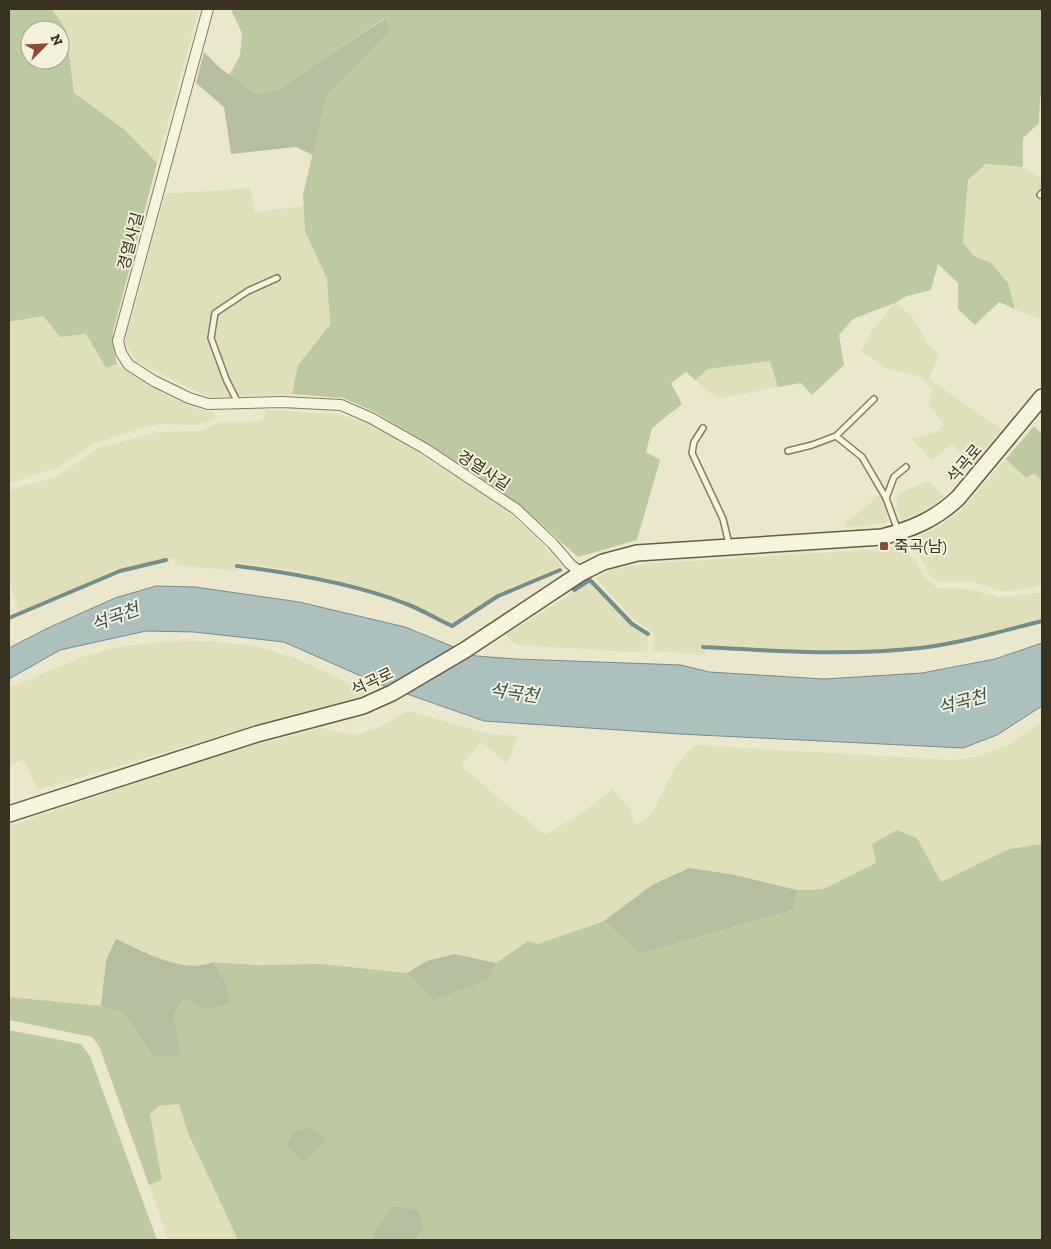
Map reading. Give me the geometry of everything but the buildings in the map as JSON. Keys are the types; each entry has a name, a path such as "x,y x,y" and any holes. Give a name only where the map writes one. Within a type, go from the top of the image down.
{"street":[{"name":"경열사길","path":"208,9 118,341 121,353 129,365 154,381 189,398 208,404 282,402 341,405 371,418 424,448 516,509 581,573"},
{"name":"석곡로","path":"9,814 257,734 363,706 392,693 465,650 581,573 603,562 637,553 882,537 914,528 947,509 958,498 1042,397"}],"lane":[{"path":"238,403 226,379 212,338 214,313 248,291 277,278"},
{"path":"788,450 812,445 836,436 874,399"},
{"path":"704,428 694,442 692,453 723,519 730,547"},
{"path":"836,436 862,457 886,498 898,532"},
{"path":"886,498 894,477 906,467"}],"green space":[{"path":"9,9 52,9 59,20 20,20 20,70 70,70 70,62 74,93 125,130 157,163 113,332 117,364 106,368 86,334 60,337 43,316 9,322"},
{"path":"52,9 199,9 157,163 125,130 74,93 70,62 70,20 59,20"},
{"path":"215,9 1042,9 1042,94 1040,98 1039,123 1023,138 1023,167 986,164 968,180 963,243 974,256 991,263 1008,283 1015,309 999,302 975,325 958,309 958,283 938,264 931,290 907,296 895,303 853,319 839,335 844,365 812,395 801,383 778,387 770,361 708,369 695,380 686,372 671,383 682,404 652,428 646,452 660,460 637,540 578,557 521,506 427,443 375,412 343,398 292,394 298,365 330,325 327,279 305,231 303,195 326,97 390,31 384,19 279,90 256,94 229,75 240,56 242,33 231,10"},
{"path":"385,19 390,31 326,97 313,155 296,147 231,154 224,107 196,83 204,52 220,68 256,94 279,90 318,62"},
{"path":"986,164 1023,167 1042,179 1042,320 1015,309 1008,283 991,264 974,256 963,243 968,180"},
{"path":"250,188 255,212 304,206 305,231 327,279 330,326 298,365 292,394 209,397 136,362 125,342 165,194"},
{"path":"895,303 912,316 927,343 939,354 929,379 1001,429 971,467 952,444 931,460 912,439 939,431 942,421 929,405 932,389 919,376 888,369 861,352 873,329"},
{"path":"43,316 60,337 86,334 106,368 117,364 164,394 200,410 214,412 215,418 196,425 161,424 139,429 93,444 59,467 9,483 9,322"},
{"path":"771,361 778,387 717,399 695,380 708,369"},
{"path":"266,410 338,414 372,424 501,505 538,539 562,566 497,594 453,624 406,601 296,571 237,562 236,571 175,565 175,558 121,569 20,611 9,579 9,490 56,477 99,448 158,432 201,431 220,422 254,422 264,418"},
{"path":"1034,426 1042,434 1042,481 1034,473 1026,478 1006,459"},
{"path":"1006,459 1026,478 1034,472 1042,481 1042,588 1039,586 1001,591 969,581 939,582 930,576 920,557 903,543 939,527 960,511"},
{"path":"928,481 945,497 921,513 901,520 896,506 898,494"},
{"path":"879,495 887,511 887,523 844,528 847,521"},
{"path":"898,544 916,561 926,580 938,588 968,589 1000,597 1038,593 1042,596 1042,619 959,640 875,651 787,650 705,645 705,655 653,651 654,633 635,621 596,578 611,570 643,564 882,549"},
{"path":"590,583 632,625 648,635 647,653 519,645 512,643 505,634"},
{"path":"209,641 256,646 298,659 368,692 359,697 256,725 38,790 24,760 9,765 9,688 82,657 118,647 158,642"},
{"path":"409,711 490,734 518,736 507,764 482,742 461,765 496,796 546,835 586,810 612,789 629,807 635,825 641,822 653,811 675,767 694,745 952,760 976,757 1008,745 1042,721 1042,844 1009,849 941,882 917,838 876,863 824,889 797,890 730,874 689,868 652,885 604,921 538,944 528,941 496,963 455,954 427,961 407,973 321,964 254,965 213,962 203,967 170,963 116,939 106,960 101,1006 9,997 9,826 228,752 322,728 354,735 375,729"},
{"path":"897,830 917,838 941,882 1009,849 1042,844 1042,1240 416,1240 424,1228 373,1235 373,1240 238,1240 188,1133 179,1104 159,1106 150,1114 162,1180 149,1185 99,1046 92,1037 9,1020 9,997 101,1006 123,1013 154,1058 181,1055 174,1015 184,998 225,981 213,962 255,965 321,964 407,973 433,1001 488,979 496,963 528,941 538,944 604,921 640,954 793,910 797,890 824,889 876,863 872,844"},
{"path":"689,868 730,874 797,890 793,910 640,954 604,921 652,885"},
{"path":"116,939 151,955 177,964 189,966 213,962 225,981 230,1004 204,1009 184,998 174,1015 181,1055 154,1058 123,1013 101,1006 106,960"},
{"path":"455,954 496,963 489,979 433,1001 407,973 427,961"},
{"path":"9,1030 81,1044 90,1056 157,1240 9,1240"},
{"path":"179,1104 188,1133 238,1240 168,1240 149,1185 162,1179 150,1114 159,1106"},
{"path":"312,1128 327,1139 304,1162 286,1145 294,1131"},
{"path":"393,1206 418,1210 424,1228 416,1240 373,1240 373,1235"}],"water":[{"name":"석곡천","path":"156,586 195,587 299,602 405,627 476,656 681,665 709,672 824,679 922,673 995,659 1042,643 1042,706 997,735 963,748 679,734 484,721 379,684 284,642 194,632 146,631 60,650 9,679 9,648 115,598"}],"waterway":[{"path":"9,618 120,571 166,560"},
{"path":"237,566 343,584 410,605 452,626 498,596 560,570"},
{"path":"574,590 590,580 632,624 648,634"},
{"path":"703,647 812,652 866,652 920,648 951,643 1042,621"}],"place":[{"name":"죽곡(남)","path":"884,546"}]}
